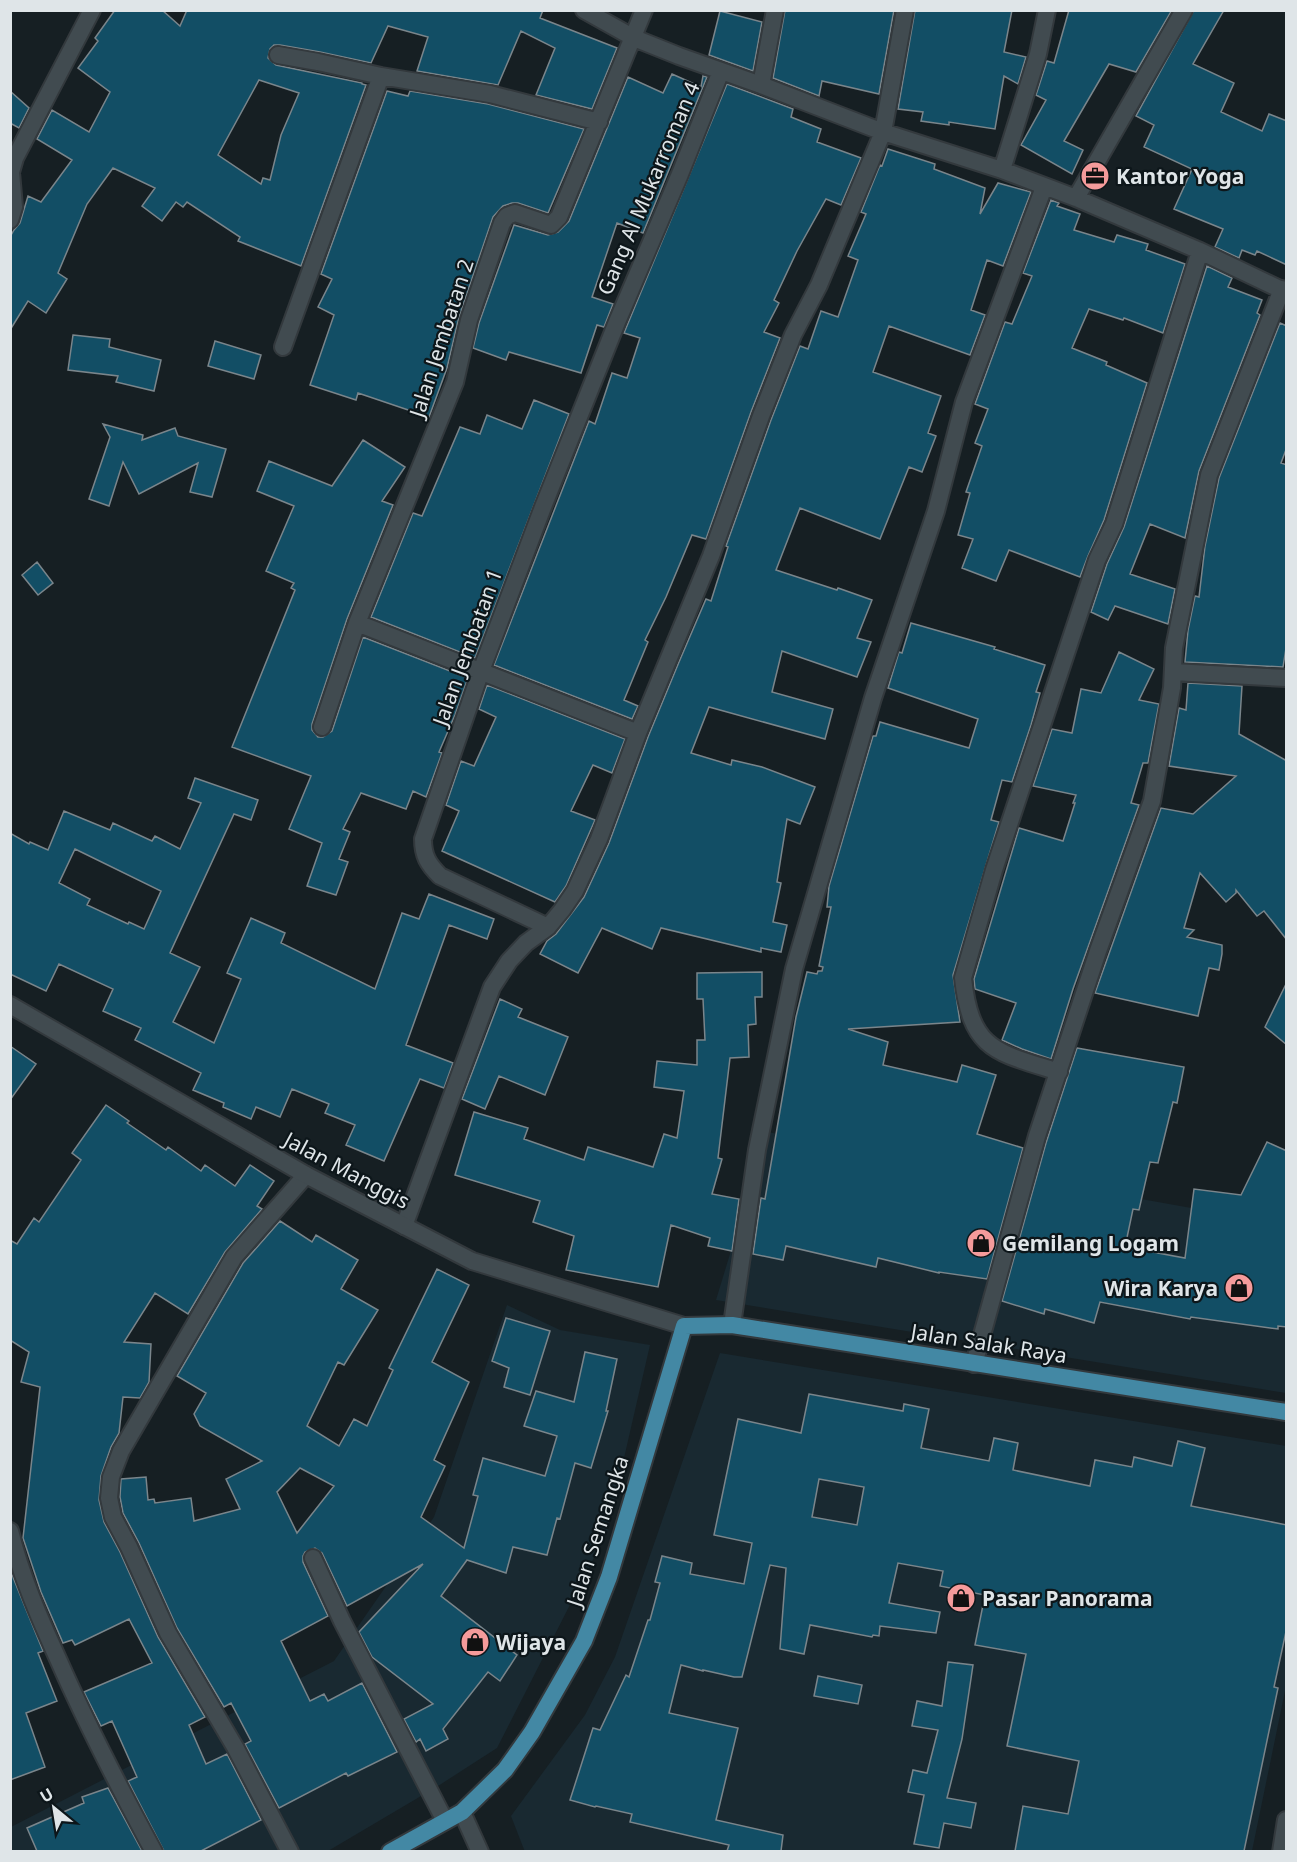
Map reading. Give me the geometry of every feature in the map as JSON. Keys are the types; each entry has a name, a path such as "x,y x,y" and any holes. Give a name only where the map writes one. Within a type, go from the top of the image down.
{"main road":[{"name":"Jalan Salak Raya","path":"684,1326 732,1325 1287,1412"},
{"name":"Jalan Semangka","path":"390,1851 462,1812 505,1770 532,1732 584,1641 609,1577 684,1326"}],"street":[{"path":"10,220 14,207 11,172 15,158 92,10"},
{"path":"584,10 634,38 883,132 1002,170 1076,198 1284,290 1209,475 1174,648 1172,688 1152,801 1098,951 1037,1136 974,1364"},
{"path":"278,55 381,76 490,94 599,122 644,10"},
{"path":"761,85 775,10"},
{"path":"404,1226 492,987 509,961 526,943 548,927 575,891 599,839 638,733 711,556 761,416 793,335 819,285 883,132 905,10"},
{"path":"1002,170 1038,54 1047,10"},
{"path":"1076,198 1184,10"},
{"name":"Gang Al Mukarroman 4","path":"617,322 721,71"},
{"path":"283,347 381,76"},
{"name":"Jalan Jembatan 2","path":"357,623 456,382 469,320 502,223 507,216 515,213 551,225 556,221 599,122"},
{"path":"732,1325 757,1150 794,969 873,698 936,511 964,402 1044,187"},
{"path":"1059,1072 1010,1056 985,1040 977,1031 971,1016 963,978 994,870 1097,560 1114,524 1124,494 1200,251"},
{"name":"Jalan Jembatan 1","path":"548,927 440,876 428,863 423,852 423,839 481,671 617,322"},
{"path":"322,727 357,623 638,733"},
{"path":"1173,672 1286,674"},
{"name":"Jalan Manggis","path":"10,1005 306,1175 472,1261 684,1326"},
{"path":"290,1851 235,1747 168,1633 113,1516 109,1498 111,1477 121,1450 234,1257 306,1175"},
{"path":"10,1531 17,1560 38,1613 80,1707 154,1851"},
{"path":"313,1558 342,1621 445,1821"},
{"path":"462,1812 480,1851"}],"shaded area":[{"path":"767,1132 1286,1225 1286,1393 716,1300"},
{"path":"507,1305 560,1330 650,1345 607,1532 497,1748 328,1851 11,1852 11,1827 334,1661 434,1517"},
{"name":"Pasar Panorama","path":"720,1353 1286,1446 1286,1686 1252,1851 525,1852 511,1816 585,1715 615,1657"}],"building":[{"path":"115,10 162,10 180,26 187,10 543,10 540,18 617,48 592,109 536,95 555,48 521,31 498,85 417,71 428,37 388,26 371,63 274,45 270,49 268,58 276,65 366,85 301,266 238,241 240,237 187,202 183,207 176,202 162,221 142,206 155,188 113,168 87,204 58,273 67,279 46,313 28,301 10,330 10,237 20,223 28,196 41,202 72,160 37,139 52,110 89,132 110,92 78,68 98,41 95,38","holes":["259,80 299,93 281,135 270,180 263,178 261,184 218,155"]},
{"path":"785,10 894,10 879,94 822,81 819,96 773,78"},
{"path":"915,10 1012,10 1004,52 1026,57 1018,84 1004,76 995,129 949,122 949,125 921,121 923,112 898,109"},
{"path":"1069,10 1172,10 1136,72 1109,64 1064,141 1083,150 1072,174 1021,145 1046,100 1036,95 1047,61 1054,63"},
{"path":"1194,10 1224,10 1193,64 1234,83 1221,112 1262,131 1269,114 1287,121 1287,265 1257,251 1255,255 1242,250 1239,258 1215,247 1223,229 1174,209 1192,169 1144,147 1154,125 1136,116"},
{"path":"720,11 762,22 753,71 709,55"},
{"path":"672,74 701,87 703,76 707,77 643,233 617,223 592,297 613,304 604,327 597,325 581,373 509,352 506,360 473,348 479,323 514,225 548,235 558,232 569,221 628,77 663,93"},
{"path":"727,84 793,109 791,117 821,129 817,142 861,158 841,205 826,199 797,251 774,300 779,303 764,332 780,338 706,539 692,535 645,640 648,642 624,700 638,706 632,719 494,665 589,421 595,424 612,373 627,378 640,338 624,333"},
{"path":"10,91 29,108 19,128 10,123"},
{"path":"387,91 408,96 410,91 488,104 584,129 548,213 512,203 503,206 493,217 459,317 447,368 429,417 358,393 356,400 310,385 334,315 318,307 332,279 321,274"},
{"path":"888,149 935,164 934,169 985,188 980,214 998,183 1031,192 1003,266 987,260 971,310 985,315 970,355 889,326 873,372 941,396 928,433 936,436 922,472 909,467 880,539 800,508 776,570 872,600 857,638 871,642 857,677 782,651 772,692 833,709 825,739 709,707 691,753 731,765 732,760 762,767 815,787 800,824 787,819 777,882 781,883 773,922 787,925 781,952 761,948 761,952 661,928 652,949 602,928 578,973 540,954 547,941 556,934 584,897 609,843 648,737 679,662 706,599 711,601 728,547 726,546 800,346 808,349 821,311 838,317 858,260 848,256 866,214 861,212"},
{"path":"1051,200 1059,203 1057,206 1080,214 1074,230 1114,242 1117,235 1148,244 1146,250 1185,264 1163,333 1124,318 1123,320 1089,309 1072,348 1107,362 1106,365 1147,383 1104,520 1080,577 1009,550 996,581 962,568 973,539 958,535 970,493 966,492 982,446 975,443 988,409 975,404 1005,322 1012,324 1032,276 1023,273"},
{"path":"1207,266 1232,278 1228,287 1262,300 1257,313 1260,315 1199,471 1185,538 1150,524 1130,574 1175,589 1168,624 1115,606 1108,620 1091,612 1107,564 1124,527"},
{"path":"1280,323 1287,326 1287,447 1281,463 1287,465 1287,642 1283,667 1185,662 1188,630 1195,596 1199,597 1205,546 1219,478"},
{"path":"73,335 110,339 109,347 161,360 154,391 116,382 118,376 68,370"},
{"path":"215,341 261,355 254,379 208,366"},
{"path":"534,400 569,414 475,658 371,617 413,513 422,516 460,427 480,434 487,415 522,429"},
{"path":"103,424 143,435 142,440 175,428 178,436 226,449 212,497 190,492 198,463 139,494 123,462 109,506 89,499 110,437"},
{"path":"363,440 405,467 382,501 393,505 347,619 312,724 312,730 318,737 323,737 332,731 363,637 468,678 439,752 442,753 426,797 413,791 406,809 361,793 343,829 350,832 339,859 348,862 336,895 307,886 322,843 289,829 311,776 232,747 295,590 291,588 294,583 266,571 294,506 257,491 269,461 332,486"},
{"path":"37,562 53,583 38,595 22,575"},
{"path":"911,623 995,647 994,649 1045,665 1036,692 1040,693 1031,725 1012,782 1002,780 991,820 999,822 953,975 960,1022 848,1029 888,1042 883,1065 957,1082 962,1065 996,1075 977,1134 1023,1148 987,1279 939,1273 878,1258 876,1267 786,1246 783,1260 753,1254 761,1198 765,1199 796,1017 807,972 817,974 818,971 822,971 823,967 819,966 831,907 827,907 829,886 873,736 876,736 880,722 969,748 978,719 888,688"},
{"path":"1119,652 1154,669 1139,700 1159,704 1148,763 1143,763 1131,803 1139,805 1073,989 1051,1059 1002,1040 1016,1003 975,989 974,979 1019,828 1063,841 1075,803 1073,803 1076,795 1033,786 1052,729 1072,733 1081,689 1101,693"},
{"path":"1188,683 1242,686 1239,734 1287,761 1287,940 1264,911 1257,916 1236,890 1236,893 1226,902 1200,873 1184,928 1194,930 1187,937 1222,945 1222,954 1219,970 1209,968 1198,1016 1095,993 1161,808 1193,814 1236,776 1169,766 1179,708 1186,710"},
{"path":"487,685 625,739 612,773 593,765 571,811 595,820 566,886 555,902 442,851 459,811 446,805 461,761 474,766 496,717 479,709"},
{"path":"195,778 258,800 251,820 234,814 170,953 200,967 173,1022 214,1043 241,979 227,973 251,918 285,933 281,943 375,989 402,913 419,919 429,894 494,919 487,939 449,925 406,1045 453,1063 444,1088 420,1079 384,1161 346,1145 355,1125 325,1113 329,1104 292,1089 280,1117 256,1107 251,1119 223,1107 224,1103 193,1090 201,1073 135,1040 141,1028 103,1011 113,989 59,964 46,991 10,974 10,833 29,844 30,842 48,850 64,811 110,830 113,823 152,841 155,836 180,849 201,803 188,798","holes":["75,849 161,891 144,929 87,905 90,899 59,883"]},
{"path":"762,972 762,997 755,997 756,1024 748,1025 749,1057 730,1058 718,1158 722,1159 712,1194 739,1199 732,1251 708,1246 710,1238 671,1225 658,1287 566,1270 574,1236 533,1222 540,1201 455,1175 474,1112 528,1128 524,1139 584,1160 588,1147 653,1167 664,1134 677,1138 684,1091 654,1087 657,1061 697,1065 697,1040 705,1040 703,999 697,999 697,973"},
{"path":"1287,982 1287,1045 1265,1027"},
{"path":"500,999 522,1009 518,1017 568,1037 545,1095 499,1076 485,1109 462,1099"},
{"path":"10,1046 36,1064 10,1100"},
{"path":"1077,1048 1184,1067 1177,1103 1173,1102 1158,1163 1150,1162 1139,1210 1133,1209 1125,1247 1185,1258 1194,1189 1241,1195 1267,1142 1287,1151 1287,1327 1278,1326 1278,1329 1191,1317 1190,1319 1100,1302 1094,1323 1045,1309 1044,1314 1002,1301 1046,1143"},
{"path":"106,1105 129,1121 127,1123 166,1150 168,1147 201,1171 205,1165 235,1186 250,1165 274,1181 257,1206 262,1209 225,1252 188,1314 155,1293 124,1342 151,1344 149,1382 140,1398 123,1397 119,1433 111,1447 101,1476 99,1500 104,1522 158,1637 205,1717 189,1725 206,1764 227,1754 261,1820 201,1851 164,1851 128,1781 137,1777 112,1721 101,1726 84,1692 152,1663 129,1619 75,1645 72,1640 63,1643 41,1592 23,1538 40,1387 21,1382 29,1352 10,1340 10,1240 17,1244 34,1218 39,1222 81,1160 72,1153"},
{"path":"280,1221 312,1242 316,1235 358,1260 341,1289 378,1310 344,1365 338,1362 307,1426 339,1446 354,1419 367,1426 393,1370 389,1368 437,1269 469,1285 432,1362 469,1382 434,1460 445,1466 421,1517 464,1548 478,1496 473,1495 483,1458 545,1476 557,1436 524,1426 536,1391 574,1402 585,1352 617,1359 606,1411 608,1411 591,1468 575,1463 560,1519 557,1518 547,1555 513,1547 506,1573 467,1560 441,1596 517,1655 500,1681 488,1672 443,1729 448,1739 426,1751 420,1739 416,1742 404,1719 433,1704 372,1657 359,1632 423,1564 347,1606 322,1553 315,1548 305,1552 303,1562 328,1616 281,1641 310,1701 324,1694 328,1701 362,1683 397,1752 348,1776 346,1773 279,1808 245,1744 251,1741 231,1703 224,1707 177,1628 123,1513 120,1497 121,1479 146,1477 148,1500 154,1499 155,1503 191,1498 194,1521 240,1509 226,1479 262,1461 200,1426 194,1414 206,1393 177,1376 243,1263","holes":["300,1468 334,1486 297,1533 277,1492"]},
{"path":"506,1318 550,1331 530,1395 504,1387 509,1368 492,1361"},
{"path":"809,1394 903,1411 904,1404 929,1409 921,1448 989,1461 994,1438 1018,1443 1013,1470 1090,1486 1095,1460 1132,1467 1134,1457 1172,1466 1178,1441 1205,1448 1191,1506 1287,1525 1287,1627 1274,1687 1278,1688 1244,1851 1015,1851 1023,1806 1068,1814 1079,1761 1007,1746 1026,1654 975,1645 985,1595 940,1586 943,1571 898,1563 889,1603 940,1612 936,1633 880,1626 879,1636 873,1635 872,1637 810,1625 804,1654 780,1649 786,1568 770,1565 742,1677 681,1665 669,1713 738,1728 716,1820 783,1835 781,1851 727,1851 729,1845 630,1822 632,1814 570,1800 593,1728 600,1730 626,1675 629,1677 648,1620 650,1620 660,1583 655,1582 662,1556 692,1563 690,1574 744,1584 752,1543 714,1535 738,1419 801,1433","holes":["819,1479 864,1487 857,1525 812,1517"]},
{"path":"10,1570 43,1651 38,1653 57,1701 26,1713 45,1767 10,1780"},
{"path":"948,1662 973,1665 962,1739 947,1798 976,1803 971,1828 944,1823 939,1848 914,1844 924,1795 908,1792 913,1770 927,1773 938,1730 912,1726 917,1701 942,1706"},
{"path":"818,1676 862,1685 858,1704 814,1696"},
{"path":"108,1788 142,1851 37,1851 27,1828 84,1803 82,1797"}],"place":[{"name":"Kantor Yoga","path":"1095,176"},
{"name":"Gemilang Logam","path":"981,1243"},
{"name":"Wira Karya","path":"1239,1288"},
{"name":"Pasar Panorama","path":"961,1598"},
{"name":"Wijaya","path":"475,1642"}]}
